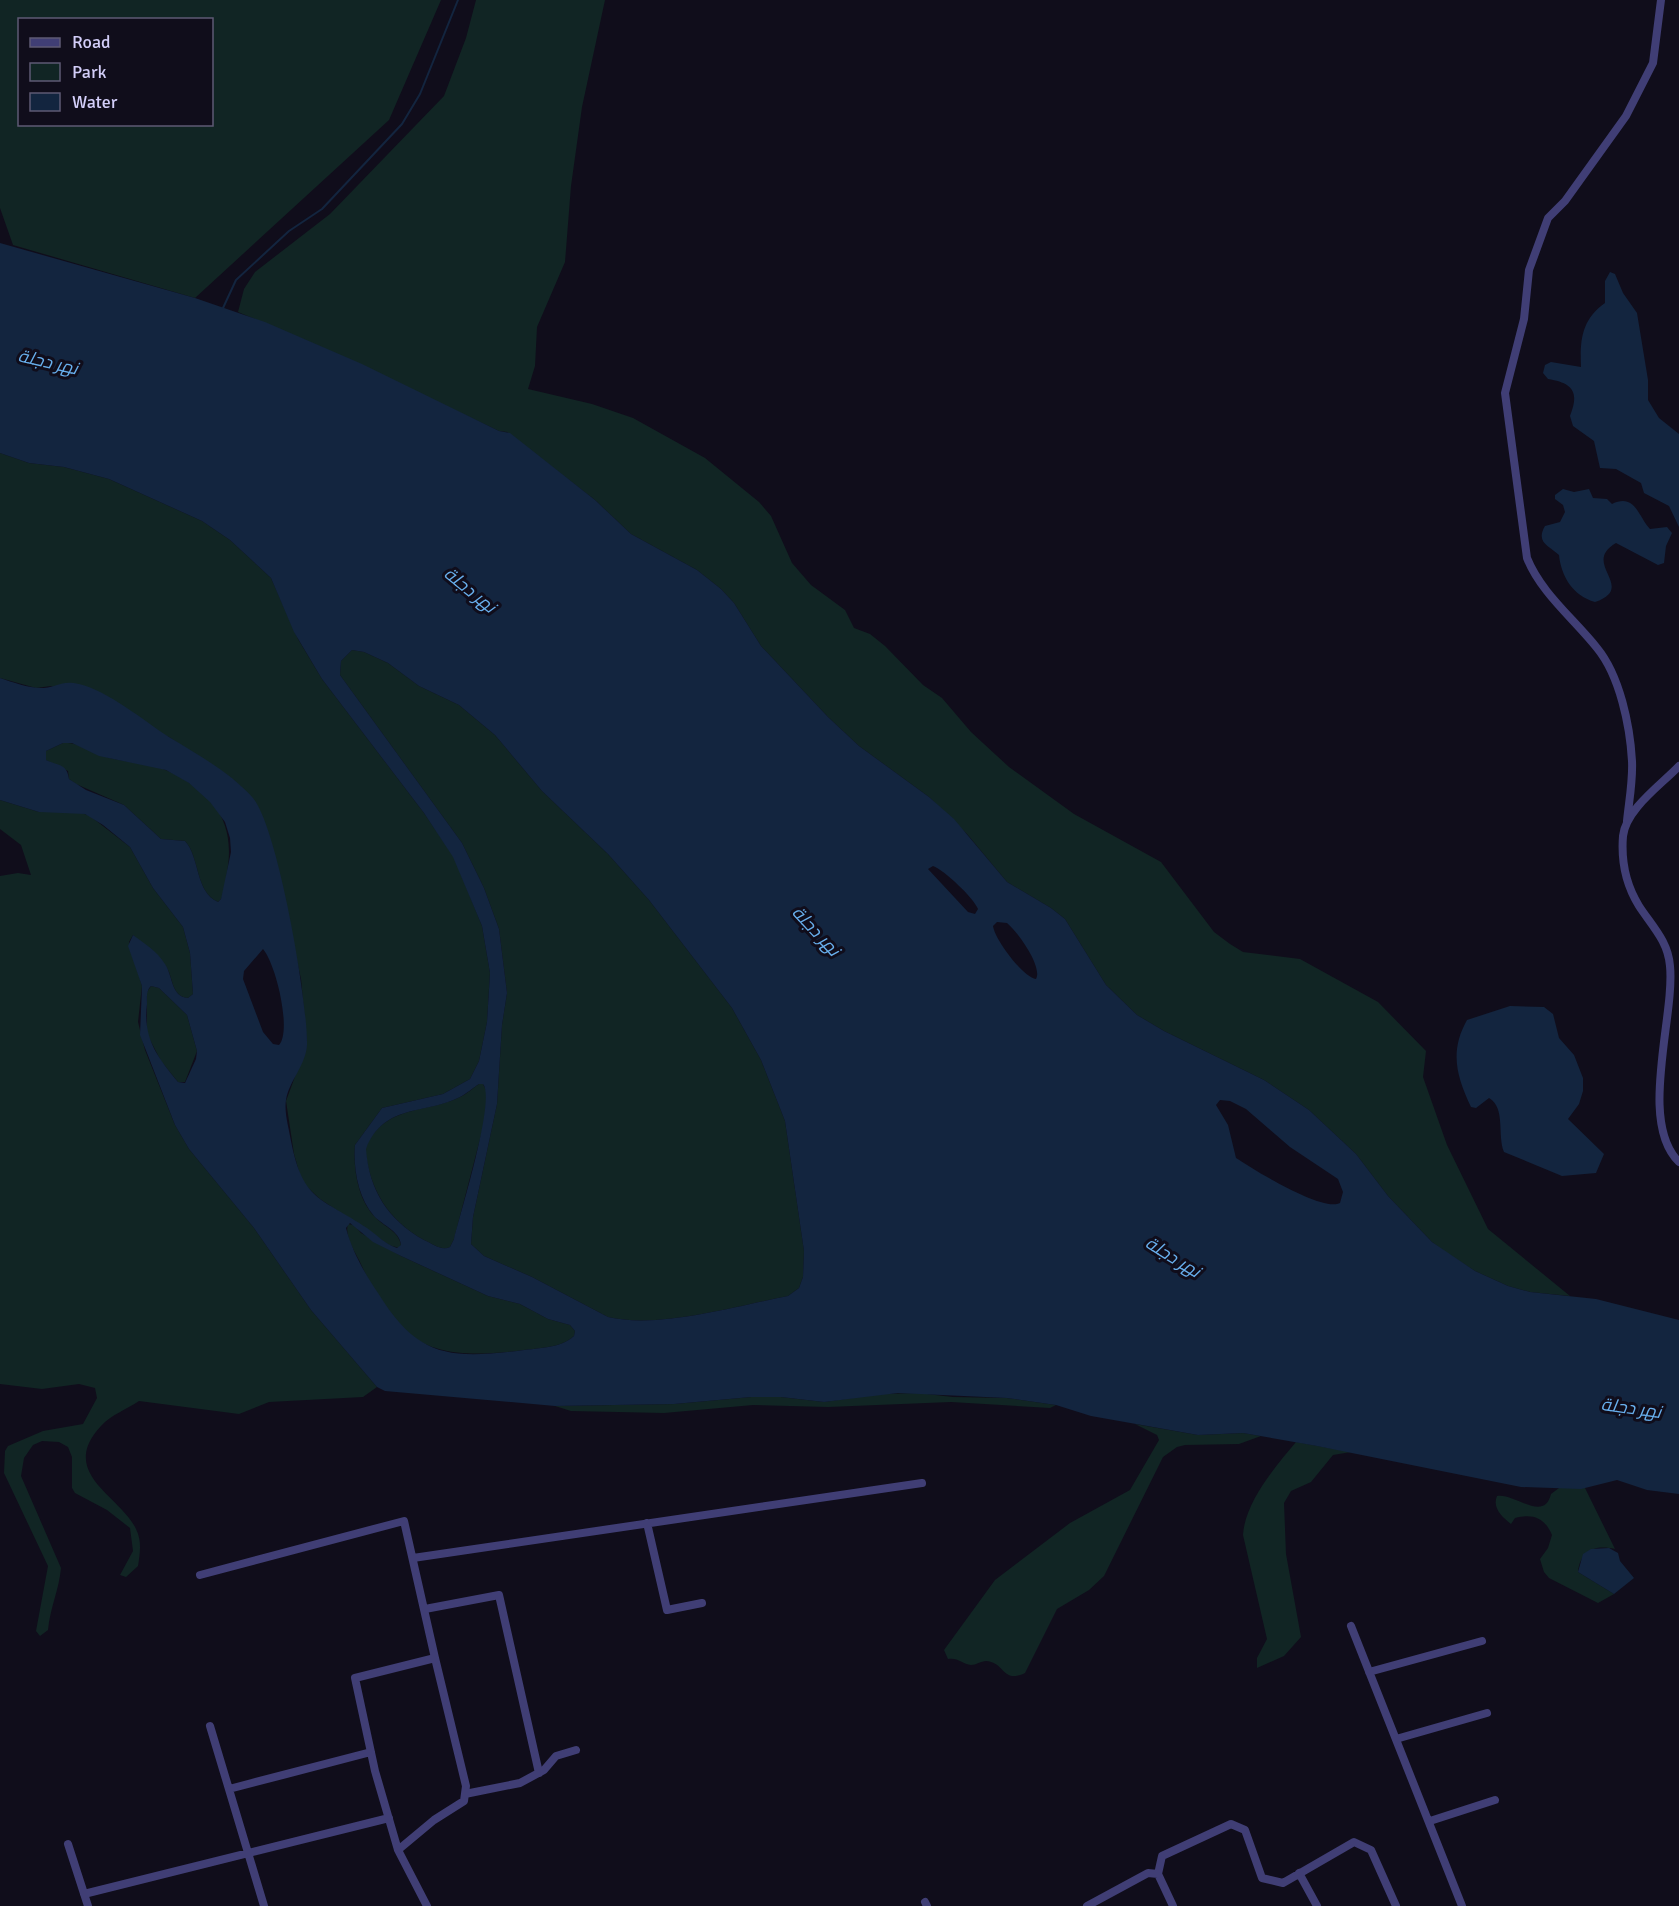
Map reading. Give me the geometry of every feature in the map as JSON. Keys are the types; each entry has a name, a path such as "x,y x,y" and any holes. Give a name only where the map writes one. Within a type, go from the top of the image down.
{"street":[{"path":"1661,0 1653,63 1629,111 1565,201 1546,223 1529,270 1524,319 1505,393 1527,558 1538,580 1604,657 1613,677 1626,721 1632,763 1627,821 1623,837 1626,876 1639,905 1665,942 1669,953 1671,979 1660,1080 1660,1109 1664,1137 1679,1161"},
{"path":"1627,821 1679,766"},
{"path":"413,1558 922,1483"},
{"path":"200,1575 404,1521 466,1786 464,1801 434,1820 398,1850"},
{"path":"647,1523 667,1610 702,1603"},
{"path":"425,1609 499,1595 539,1773"},
{"path":"1351,1626 1462,1906"},
{"path":"1369,1672 1482,1641"},
{"path":"427,1906 398,1850 371,1752 355,1677 435,1658"},
{"path":"1396,1739 1488,1713"},
{"path":"210,1726 264,1906"},
{"path":"465,1794 520,1783 539,1773 556,1756 576,1750"},
{"path":"229,1788 371,1752"},
{"path":"1430,1821 1495,1800"},
{"path":"84,1894 389,1818"},
{"path":"1173,1906 1158,1874 1162,1856 1231,1824 1245,1830 1262,1878 1283,1883 1354,1842 1371,1850 1396,1906"},
{"path":"68,1844 87,1906"},
{"path":"1087,1906 1148,1873 1158,1874"},
{"path":"1299,1873 1317,1906"}],"green space":[{"path":"0,0 441,0 389,120 195,298 13,245 0,208"},
{"path":"476,0 605,0 582,107 571,186 565,262 537,327 535,366 528,389 592,404 633,418 705,458 759,502 771,516 792,563 811,585 845,610 854,628 870,634 923,685 942,698 971,732 1009,767 1074,814 1161,862 1214,932 1230,944 1243,952 1300,959 1378,1002 1426,1051 1423,1077 1447,1145 1488,1229 1570,1296 1530,1292 1508,1286 1475,1271 1444,1251 1432,1242 1388,1196 1356,1154 1309,1110 1264,1080 1164,1031 1137,1015 1106,985 1065,919 1007,882 967,834 929,797 859,746 828,717 761,646 734,603 697,570 631,534 595,500 507,432 499,431 310,342 238,312 244,289 255,272 330,214 444,96 466,38"},
{"path":"0,453 29,463 64,467 109,479 202,521 230,540 271,578 298,639 322,679 424,813 454,857 482,926 490,973 487,1022 479,1061 470,1079 443,1094 382,1108 355,1145 356,1174 361,1194 376,1218 398,1237 401,1245 399,1248 389,1245 320,1199 305,1185 300,1175 294,1154 286,1101 307,1044 301,979 271,844 235,781 169,737 51,686 36,688 0,678"},
{"path":"352,650 364,652 388,663 419,686 459,705 495,735 542,791 608,854 649,900 732,1008 761,1060 785,1121 804,1251 803,1277 799,1288 788,1296 674,1318 628,1320 608,1317 532,1277 484,1256 471,1244 473,1217 497,1104 502,1025 507,993 499,929 484,888 462,843 340,675 341,661"},
{"path":"63,743 79,746 110,758 161,768 198,789 209,799 218,811 228,838 226,882 218,902 211,897 201,883 190,848 185,841 161,839 124,805 76,784 69,779 68,771 46,760 46,751"},
{"path":"0,800 39,812 79,812 90,816 130,847 153,888 183,927 190,953 193,994 188,998 178,994 175,990 168,969 158,957 133,935 129,942 142,986 138,1022 145,1050 175,1125 189,1149 254,1228 311,1310 377,1387 363,1397 269,1402 239,1414 139,1401 109,1419 89,1443 86,1457 89,1471 96,1483 128,1517 138,1534 140,1547 138,1566 126,1577 120,1575 133,1551 130,1528 107,1510 75,1493 72,1488 72,1457 68,1447 59,1442 42,1441 33,1445 24,1458 21,1476 61,1568 48,1630 40,1636 36,1631 48,1566 4,1473 5,1451 8,1446 43,1431 83,1424 97,1398 95,1388 79,1384 42,1389 0,1384 0,876 18,873 31,875 21,845 0,829"},
{"path":"151,986 159,988 187,1015 197,1051 185,1082 178,1082 161,1061 147,1034 147,992"},
{"path":"479,1084 483,1084 487,1092 485,1120 454,1239 450,1247 440,1248 411,1232 391,1213 376,1191 367,1164 365,1149 373,1135 383,1124 394,1117 463,1096"},
{"path":"348,1224 354,1225 361,1233 401,1256 488,1296 520,1304 548,1319 570,1325 575,1331 574,1336 562,1343 547,1347 487,1353 461,1353 438,1349 419,1341 403,1329 388,1312 374,1290 347,1233"},
{"path":"918,1393 953,1397 1007,1398 1056,1405 1050,1408 951,1402 828,1407 753,1405 664,1413 571,1411 555,1406 674,1404 751,1397 781,1397 824,1402 880,1394"},
{"path":"1135,1424 1198,1435 1243,1433 1261,1436 1239,1444 1185,1445 1177,1447 1163,1457 1104,1576 1089,1590 1057,1609 1025,1673 1012,1676 992,1662 984,1661 971,1665 948,1659 944,1650 995,1580 1070,1523 1130,1490 1159,1440 1157,1435"},
{"path":"1296,1442 1351,1452 1333,1455 1311,1482 1291,1491 1284,1503 1286,1554 1301,1637 1284,1656 1257,1668 1257,1658 1267,1639 1243,1535 1245,1523 1262,1486"},
{"path":"1559,1488 1585,1488 1615,1549 1601,1548 1590,1551 1585,1554 1579,1565 1578,1572 1614,1594 1598,1603 1549,1578 1544,1572 1540,1559 1548,1548 1552,1535 1546,1524 1538,1518 1527,1516 1515,1518 1511,1524 1497,1508 1497,1496 1512,1498 1536,1507 1542,1506"}],"water":[{"name":"نهر دجلة","path":"0,243 195,298 265,322 362,364 499,431 510,433 595,500 631,534 697,570 721,589 734,603 761,646 828,717 859,746 929,797 954,819 1007,882 1065,919 1106,985 1137,1015 1164,1031 1264,1080 1309,1110 1356,1154 1388,1196 1432,1242 1475,1271 1508,1286 1530,1292 1596,1299 1679,1320 1679,1494 1647,1490 1617,1480 1581,1489 1521,1487 1243,1433 1198,1435 1091,1416 1056,1405 1007,1398 898,1393 824,1402 781,1397 751,1397 674,1404 555,1406 385,1391 377,1387 311,1310 254,1228 189,1149 175,1125 140,1035 142,986 128,946 133,935 155,951 168,969 175,990 182,997 188,998 193,994 190,953 183,927 153,888 130,847 103,825 85,814 39,812 0,800 0,678 39,688 73,683 102,693 213,764 253,798 263,815 281,878 297,956 306,1023 306,1052 290,1086 286,1105 287,1121 296,1161 301,1176 316,1196 397,1248 401,1245 400,1240 374,1216 360,1192 356,1173 355,1145 382,1108 443,1094 470,1079 479,1061 487,1022 490,973 482,926 453,857 424,813 322,679 294,632 271,578 230,540 202,521 109,479 64,467 29,463 0,453","holes":["352,650 364,652 388,663 419,686 459,705 495,735 542,791 608,854 649,900 732,1008 761,1060 785,1121 804,1251 803,1277 799,1288 788,1296 698,1315 628,1320 608,1317 532,1277 484,1256 471,1244 473,1217 497,1104 502,1025 507,993 499,929 484,888 462,843 340,675 341,661","63,743 72,743 99,756 166,770 189,783 210,802 225,822 230,838 231,852 221,899 218,902 205,890 190,848 185,841 161,839 124,805 86,790 69,779 64,768 46,760 46,751","933,866 938,869 965,892 978,909 975,914 968,912 928,869","997,922 1007,923 1012,927 1033,958 1036,966 1036,979 1017,965 993,926","263,949 273,968 281,997 284,1026 283,1037 279,1045 273,1044 263,1032 243,979 244,971","151,986 159,988 187,1015 197,1051 196,1059 185,1083 178,1082 153,1046 146,1016 148,990","479,1084 483,1084 486,1094 485,1111 454,1239 450,1247 440,1248 411,1232 391,1213 376,1191 371,1178 366,1149 374,1134 394,1117 447,1103","1220,1100 1230,1101 1246,1109 1290,1147 1338,1179 1343,1192 1340,1203 1331,1204 1304,1196 1236,1158 1228,1125 1216,1105","350,1223 373,1242 401,1256 488,1296 520,1304 548,1319 570,1325 575,1331 574,1336 555,1346 493,1353 453,1353 436,1349 406,1330 392,1314 368,1278 346,1228"]},
{"path":"1610,272 1615,274 1623,293 1637,313 1648,380 1648,400 1659,418 1679,434 1679,527 1669,506 1644,493 1641,483 1616,469 1600,468 1594,441 1573,426 1570,416 1574,400 1572,390 1563,383 1548,379 1543,373 1545,365 1551,362 1581,367 1584,332 1591,317 1605,303 1605,281"},
{"path":"1563,489 1574,492 1589,489 1593,498 1607,499 1612,504 1626,501 1631,504 1650,529 1667,527 1672,533 1666,546 1664,563 1658,565 1616,543 1607,551 1604,559 1611,589 1607,596 1595,602 1574,590 1565,578 1559,555 1545,544 1542,536 1545,526 1560,522 1565,512 1563,505 1555,499 1555,495"},
{"path":"1510,1006 1544,1007 1553,1014 1559,1038 1574,1055 1583,1078 1583,1091 1579,1104 1568,1119 1604,1154 1596,1173 1562,1176 1504,1152 1498,1108 1494,1102 1489,1098 1476,1108 1471,1107 1457,1064 1461,1032 1467,1020"},
{"path":"1609,1548 1618,1553 1620,1561 1634,1578 1614,1594 1578,1572 1583,1554 1591,1549"}],"waterway":[{"path":"223,308 236,280 289,231 322,209 402,124 420,94 458,0"}]}
